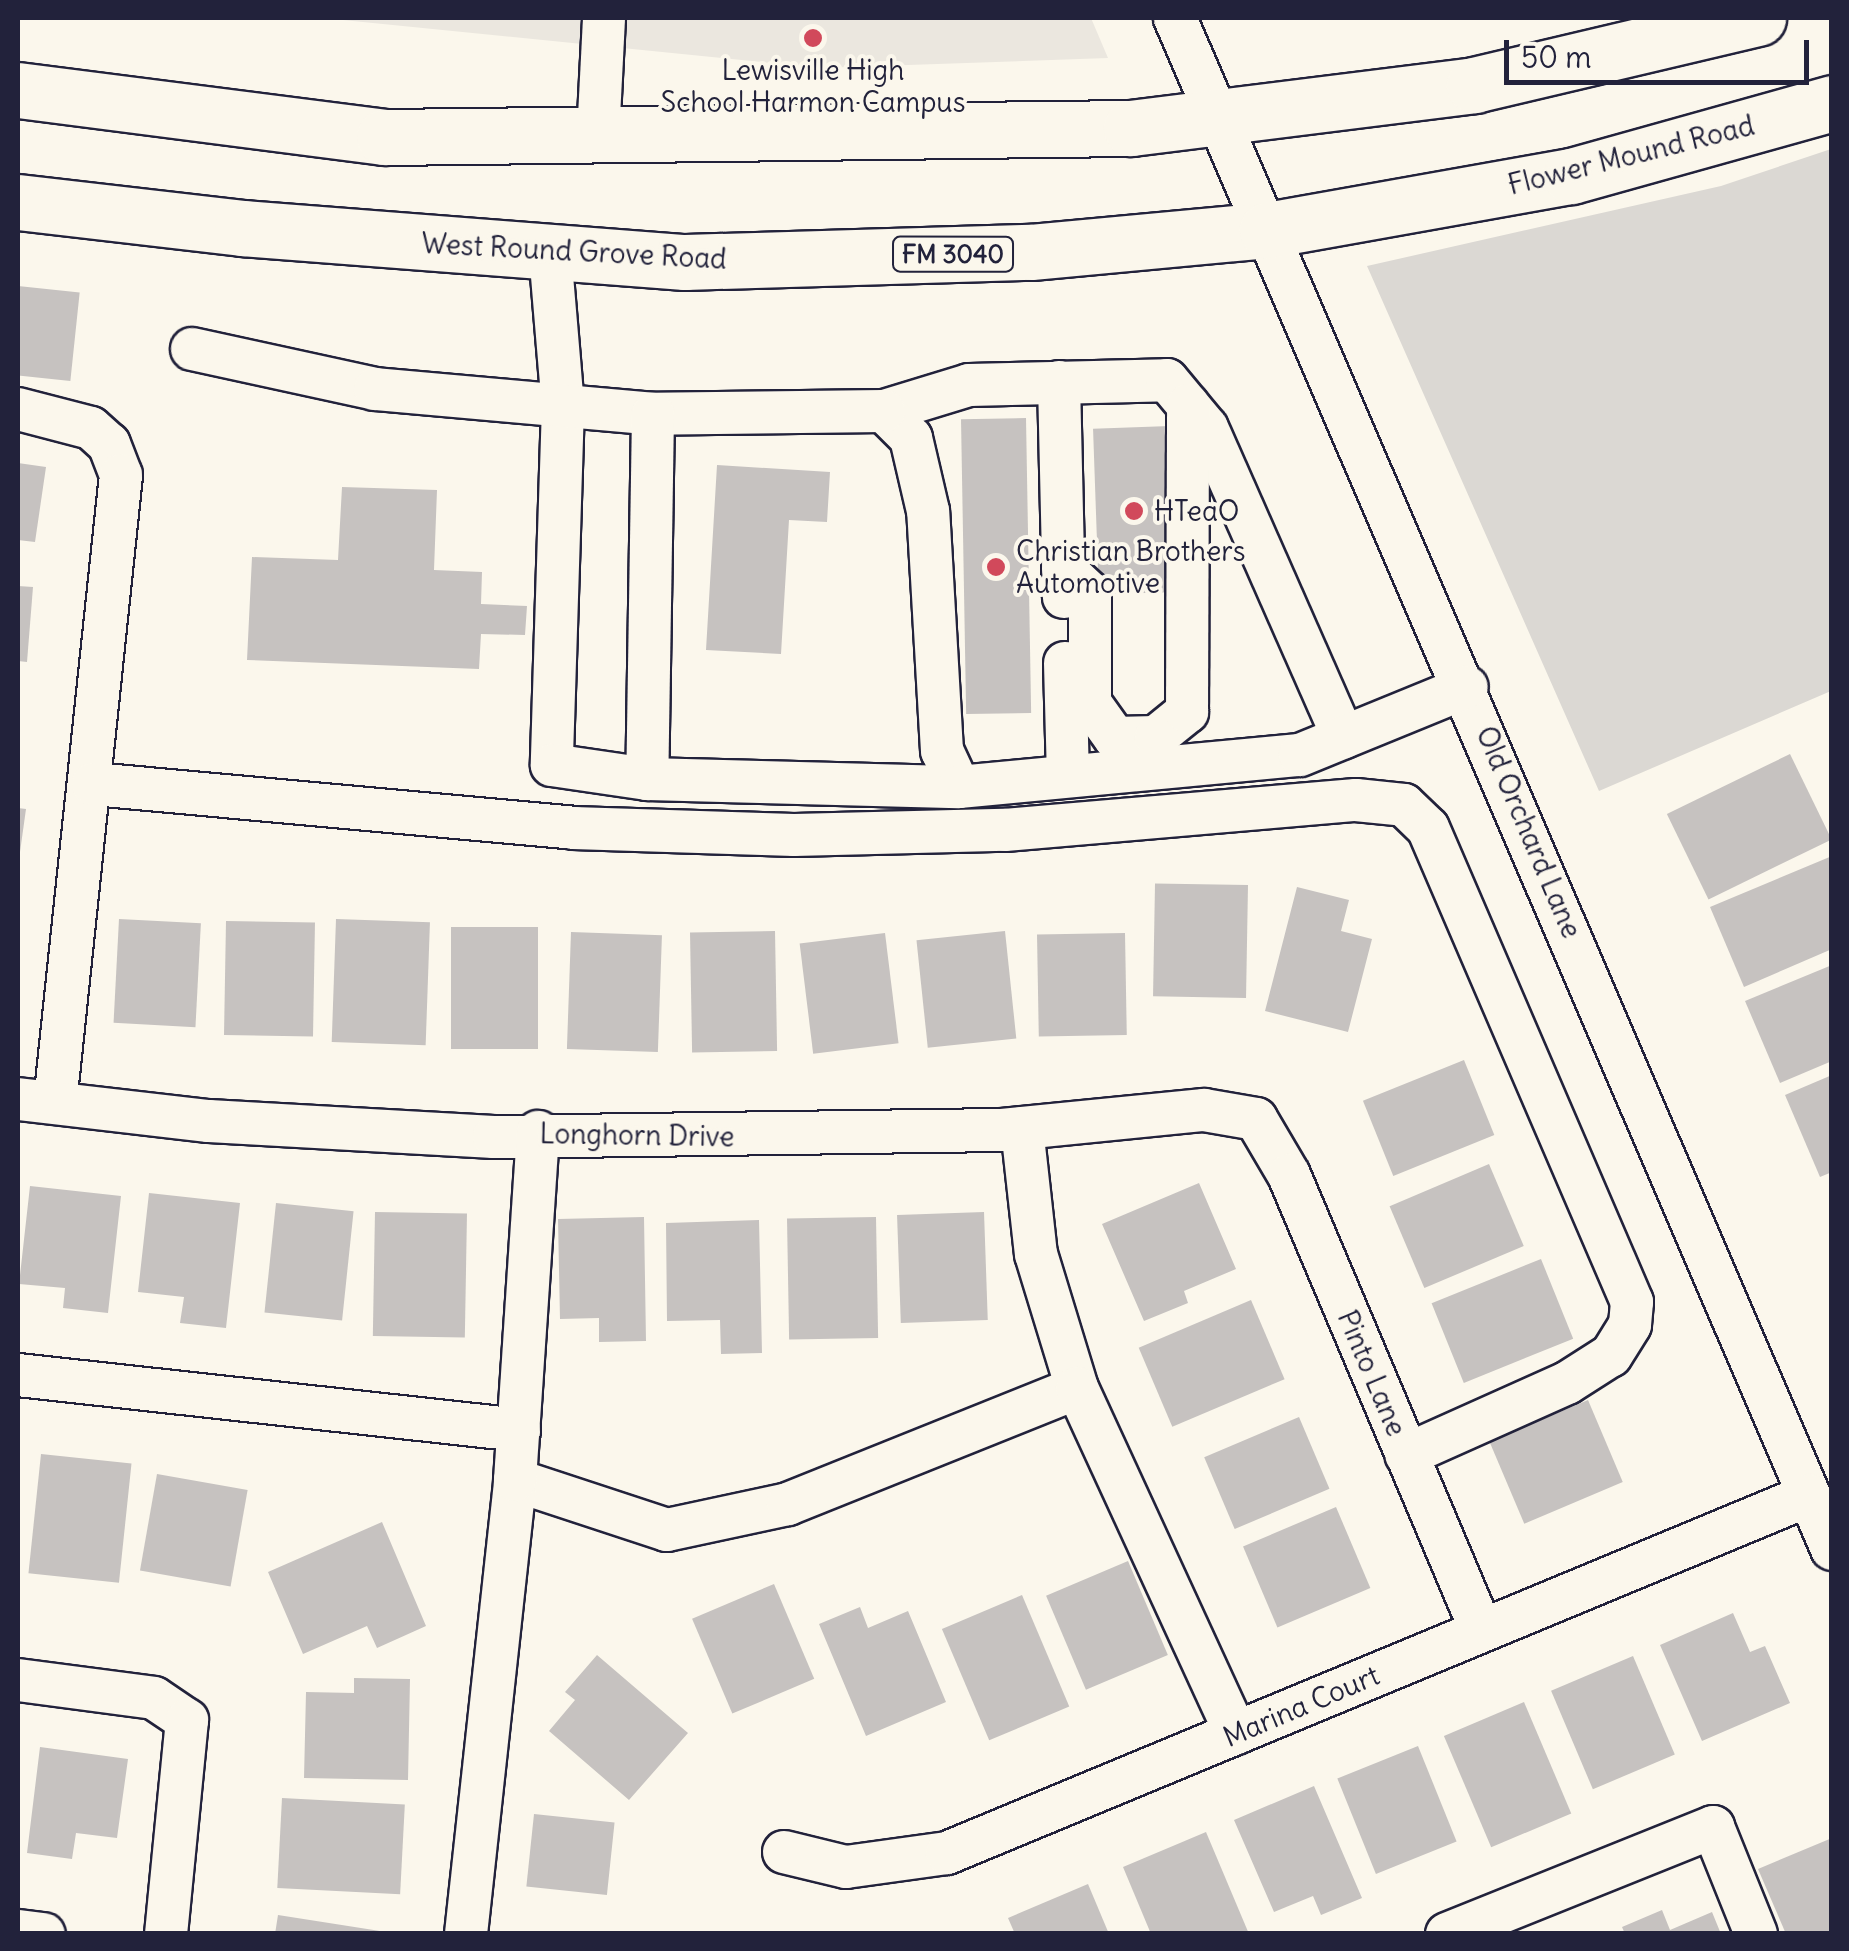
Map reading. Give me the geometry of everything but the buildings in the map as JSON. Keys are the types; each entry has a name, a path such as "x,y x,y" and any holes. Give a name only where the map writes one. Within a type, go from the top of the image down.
{"main road":[{"path":"18,90 384,136 944,136 1219,119 1474,86 1758,18"},
{"name":"Flower Mound Road","path":"1288,226 1571,176 1832,103"},
{"name":"West Round Grove Road","path":"18,202 686,262 1031,252 1288,226"}],"street":[{"path":"598,137 604,18"},
{"name":"Old Orchard Lane","path":"1175,18 1219,119 1288,226 1467,688 1832,1548"},
{"path":"550,252 562,406 552,766 646,780 959,786 1300,755 1467,688"},
{"path":"192,349 375,389 652,414 884,411 969,385 1167,380 1207,428 1343,737"},
{"path":"1059,382 1068,776"},
{"path":"1063,568 1090,594 1090,703 1115,738 1156,737 1187,712 1188,405"},
{"path":"18,409 91,428 109,444 120,475 93,784 36,1101"},
{"path":"884,411 911,438 928,510 942,751 959,786"},
{"path":"646,780 652,414"},
{"path":"93,784 573,828 775,835 1004,830 1356,800 1404,805 1428,828 1632,1302 1630,1325 1611,1356 1567,1384 1406,1454"},
{"name":"Longhorn Drive","path":"36,1101 209,1120 494,1136 538,1132 780,1137 1022,1128 1204,1110 1256,1119"},
{"name":"Pinto Lane","path":"1256,1119 1276,1146 1480,1630"},
{"path":"1022,1128 1036,1254 1077,1388 1236,1733"},
{"path":"466,1934 516,1480 538,1132"},
{"path":"18,1376 519,1430"},
{"path":"516,1480 667,1530 788,1504 1077,1388"},
{"name":"Marina Court","path":"784,1852 846,1867 933,1857 1809,1496"},
{"path":"18,1680 154,1698 187,1720 166,1934"},
{"path":"1447,1934 1713,1827 1756,1934"},
{"path":"18,1931 44,1934"}],"shaded area":[{"name":"Lewisville High School Harmon Campus","path":"323,18 1091,18 1108,58 820,68"},
{"path":"1831,149 1831,691 1599,791 1367,266 1721,186"}],"place":[{"name":"Lewisville High School Harmon Campus","path":"813,38"},
{"name":"HTeaO","path":"1134,511"},
{"name":"Christian Brothers Automotive","path":"996,567"}]}
